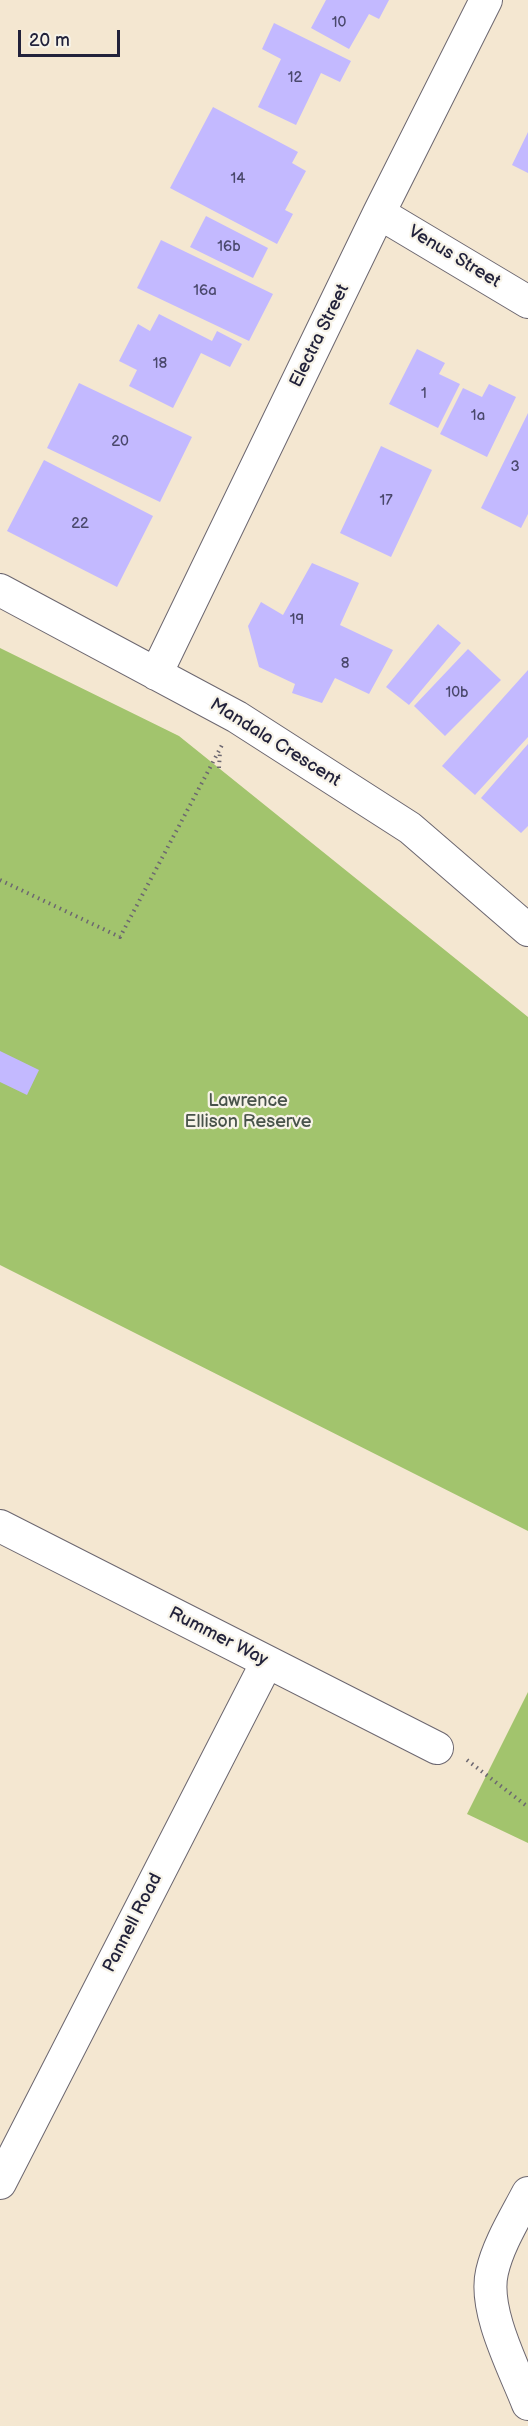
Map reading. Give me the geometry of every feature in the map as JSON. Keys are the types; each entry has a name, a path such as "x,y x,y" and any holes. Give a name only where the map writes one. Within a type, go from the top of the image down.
{"street":[{"name":"Electra Street","path":"156,674 379,213 486,0"},
{"name":"Venus Street","path":"379,213 528,302"},
{"name":"Mandala Crescent","path":"0,590 237,717 410,828 528,930"},
{"name":"Rummer Way","path":"0,1526 437,1748"},
{"name":"Pannell Road","path":"0,2183 267,1662"},
{"path":"528,2193 510,2227 492,2272 490,2290 492,2310 528,2404"}],"path":[{"path":"0,880 120,937 237,717"},
{"path":"437,1748 472,1763 528,1807"}],"green space":[{"name":"Lawrence Ellison Reserve","path":"0,648 179,736 528,1017 528,1531 0,1265"},
{"path":"528,1692 528,1843 467,1814"}],"building":[{"path":"326,0 389,0 379,19 369,14 349,49 311,28"},
{"path":"274,23 351,61 340,82 321,73 296,125 258,107 281,59 262,49"},
{"path":"213,107 298,152 292,163 306,171 285,210 293,214 277,244 170,188"},
{"path":"528,132 528,173 512,165"},
{"path":"206,216 268,248 253,278 190,247"},
{"path":"161,240 273,294 249,341 137,288"},
{"path":"159,314 212,341 217,331 242,344 230,367 201,353 173,408 129,386 137,370 119,361 138,324 150,331"},
{"path":"417,349 445,363 439,374 460,384 438,428 389,404"},
{"path":"79,383 192,437 160,502 47,448"},
{"path":"489,384 516,397 487,457 440,434 463,388 482,397"},
{"path":"528,413 528,514 521,528 481,508"},
{"path":"381,446 432,470 391,557 340,533"},
{"path":"44,460 153,516 117,587 7,531"},
{"path":"312,563 359,583 340,625 393,650 369,694 335,678 322,703 292,693 295,684 259,667 248,626 261,602 283,615"},
{"path":"438,624 461,643 409,705 386,687"},
{"path":"468,649 501,680 445,736 414,706"},
{"path":"528,670 528,737 475,795 442,766"},
{"path":"528,744 528,826 521,833 481,798"},
{"path":"0,1051 39,1070 27,1095 0,1082"}]}
